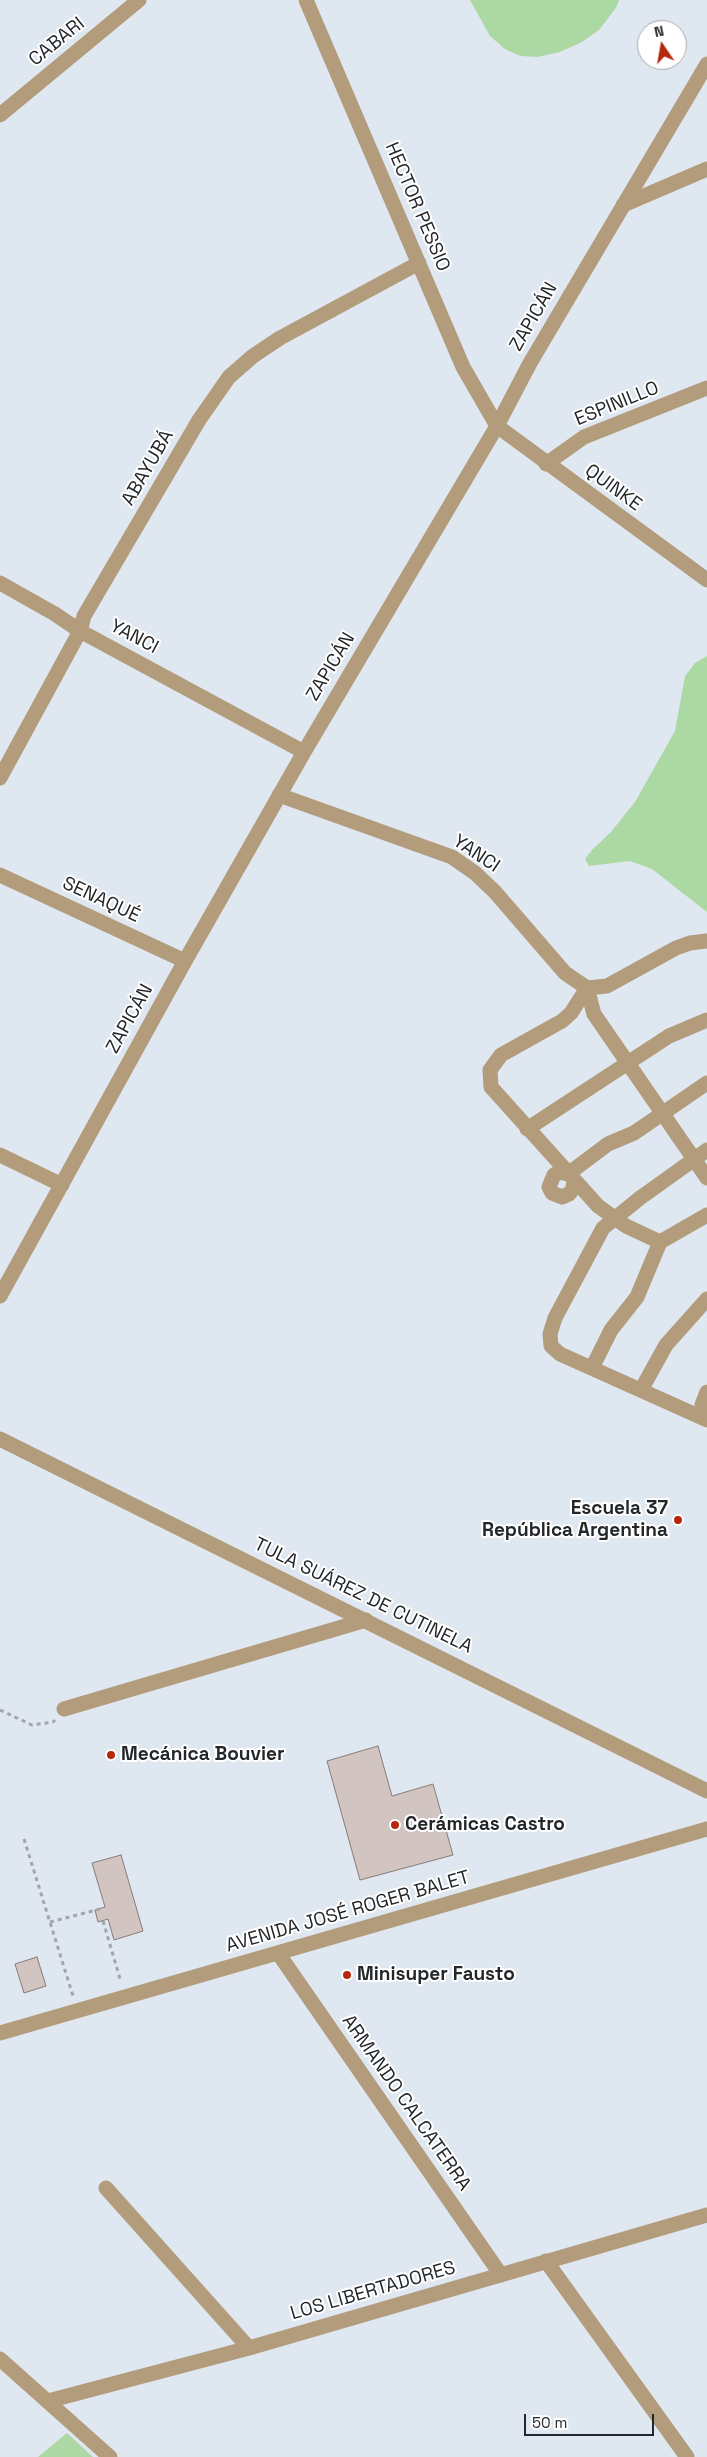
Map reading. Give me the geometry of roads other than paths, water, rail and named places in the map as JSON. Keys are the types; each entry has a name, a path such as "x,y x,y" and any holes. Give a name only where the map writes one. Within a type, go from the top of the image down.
{"street":[{"name":"CABARI","path":"0,115 139,0"},
{"name":"HECTOR PESSIO","path":"306,0 463,367 497,426"},
{"name":"ZAPICÁN","path":"0,1296 185,961 304,752 497,426 530,364 707,64"},
{"path":"623,205 707,169"},
{"name":"ABAYUBÁ","path":"0,778 80,631 84,616 199,420 229,377 253,356 280,338 419,262"},
{"name":"ESPINILLO","path":"546,464 584,436 707,388"},
{"name":"QUINKE","path":"497,426 546,464 707,580"},
{"name":"YANCI","path":"0,583 55,614 80,631 304,752"},
{"name":"YANCI","path":"279,796 452,857 475,873 495,892 565,973 587,988"},
{"name":"SENAQUÉ","path":"0,875 185,961"},
{"path":"587,988 607,986 676,948 690,943 707,941"},
{"path":"587,988 594,1014 626,1064 707,1178"},
{"path":"587,988 571,1013 562,1022 501,1055 490,1070 491,1087 527,1130 604,1212 660,1242"},
{"path":"527,1130 669,1036 707,1020"},
{"path":"571,1177 608,1144 634,1132 707,1083"},
{"path":"705,1419 555,1350 552,1346 550,1334 555,1318 603,1228 692,1159 707,1150"},
{"path":"0,1155 62,1184"},
{"path":"592,1368 611,1330 638,1298 660,1242 707,1215"},
{"path":"641,1390 666,1345 707,1299"},
{"path":"705,1419 702,1404 707,1392"},
{"name":"TULA SUÁREZ DE CUTINELA","path":"0,1439 707,1791"},
{"path":"64,1709 366,1620"},
{"name":"AVENIDA JOSÉ ROGER BALET","path":"0,2033 707,1829"},
{"name":"ARMANDO CALCATERRA","path":"278,1953 500,2274"},
{"path":"106,2188 249,2348"},
{"name":"LOS LIBERTADORES","path":"48,2401 249,2348 707,2215"},
{"path":"546,2261 687,2457"},
{"path":"0,2359 110,2457"}],"place":[{"name":"Escuela 37 República Argentina","path":"678,1520"},
{"name":"Mecánica Bouvier","path":"111,1755"},
{"name":"Cerámicas Castro","path":"395,1825"},
{"name":"Minisuper Fausto","path":"347,1975"}]}
